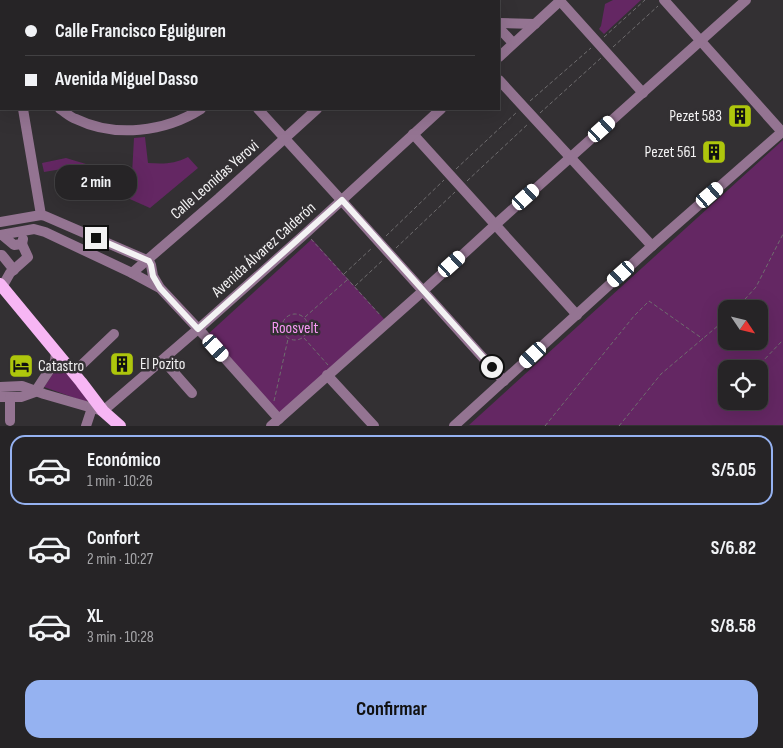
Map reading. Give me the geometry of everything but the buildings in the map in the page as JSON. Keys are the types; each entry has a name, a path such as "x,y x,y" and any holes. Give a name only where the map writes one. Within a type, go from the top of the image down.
{"main road":[{"path":"1,285 73,373 97,409 120,426"}],"street":[{"path":"500,56 560,0 643,93"},
{"path":"0,222 41,215 45,216 146,259 150,262 153,276 160,288 198,329 275,422 746,0"},
{"path":"454,426 652,246 782,132 663,1"},
{"path":"500,23 535,24"},
{"path":"500,29 514,43"},
{"path":"500,81 652,246"},
{"path":"23,110 41,215"},
{"path":"62,110 76,119 91,124 124,130 152,128 182,119 199,110"},
{"path":"259,110 504,381"},
{"name":"Calle Leonidas Yerovi","path":"132,273 219,198 316,110"},
{"name":"Avenida Álvarez Calderón","path":"97,409 163,360 306,233 440,110"},
{"path":"413,134 576,315"},
{"path":"1,235 34,230 45,232 160,288"},
{"path":"14,270 1,255 18,245 26,231"},
{"path":"1,235 18,245 28,257 10,273 1,285"},
{"path":"73,373 114,334"},
{"path":"10,421 5,397 21,397 35,392 55,361 56,352"},
{"path":"163,360 192,393"},
{"path":"330,373 374,426"},
{"path":"0,387 22,386 35,392 97,409 86,426"}],"path":[{"path":"602,39 645,0"},
{"path":"611,49 663,1"},
{"path":"528,103 595,45"},
{"path":"538,115 604,55"},
{"path":"453,171 521,109"},
{"path":"465,184 531,121"},
{"path":"383,238 447,176"},
{"path":"394,250 459,189"},
{"path":"306,233 384,320"},
{"path":"744,300 756,287 783,234"},
{"path":"343,275 376,245"},
{"path":"354,287 387,256"},
{"path":"304,317 348,280"},
{"path":"546,426 634,316 649,301 703,339"},
{"path":"294,314 304,317 308,326 306,334 296,340 288,338 282,331 283,322 286,318 294,314"},
{"path":"619,426 661,374 718,325"},
{"path":"303,337 330,373"},
{"path":"273,405 288,338"},
{"path":"764,360 783,340"}],"green space":[{"path":"613,0 641,0 604,34 599,29 605,4"},
{"path":"145,137 148,163 169,163 188,157 198,168 150,208 62,169 44,172 42,163 66,158 109,171 132,174 134,138"},
{"path":"783,140 783,425 469,425"},
{"name":"Roosvelt","path":"312,239 385,320 279,415 207,335"},
{"path":"59,365 88,399 86,402 44,387"}],"shaded area":[{"path":"294,321 298,321 302,327 298,333 294,333 290,329 290,325"}],"place":[{"name":"Pezet 583","path":"740,116"},
{"name":"Pezet 561","path":"714,152"},
{"name":"El Pozito","path":"122,364"},
{"name":"Catastro","path":"21,366"}],"route":[{"path":"96,238 149,261 153,276 160,288 198,329 342,200 492,367"}]}
